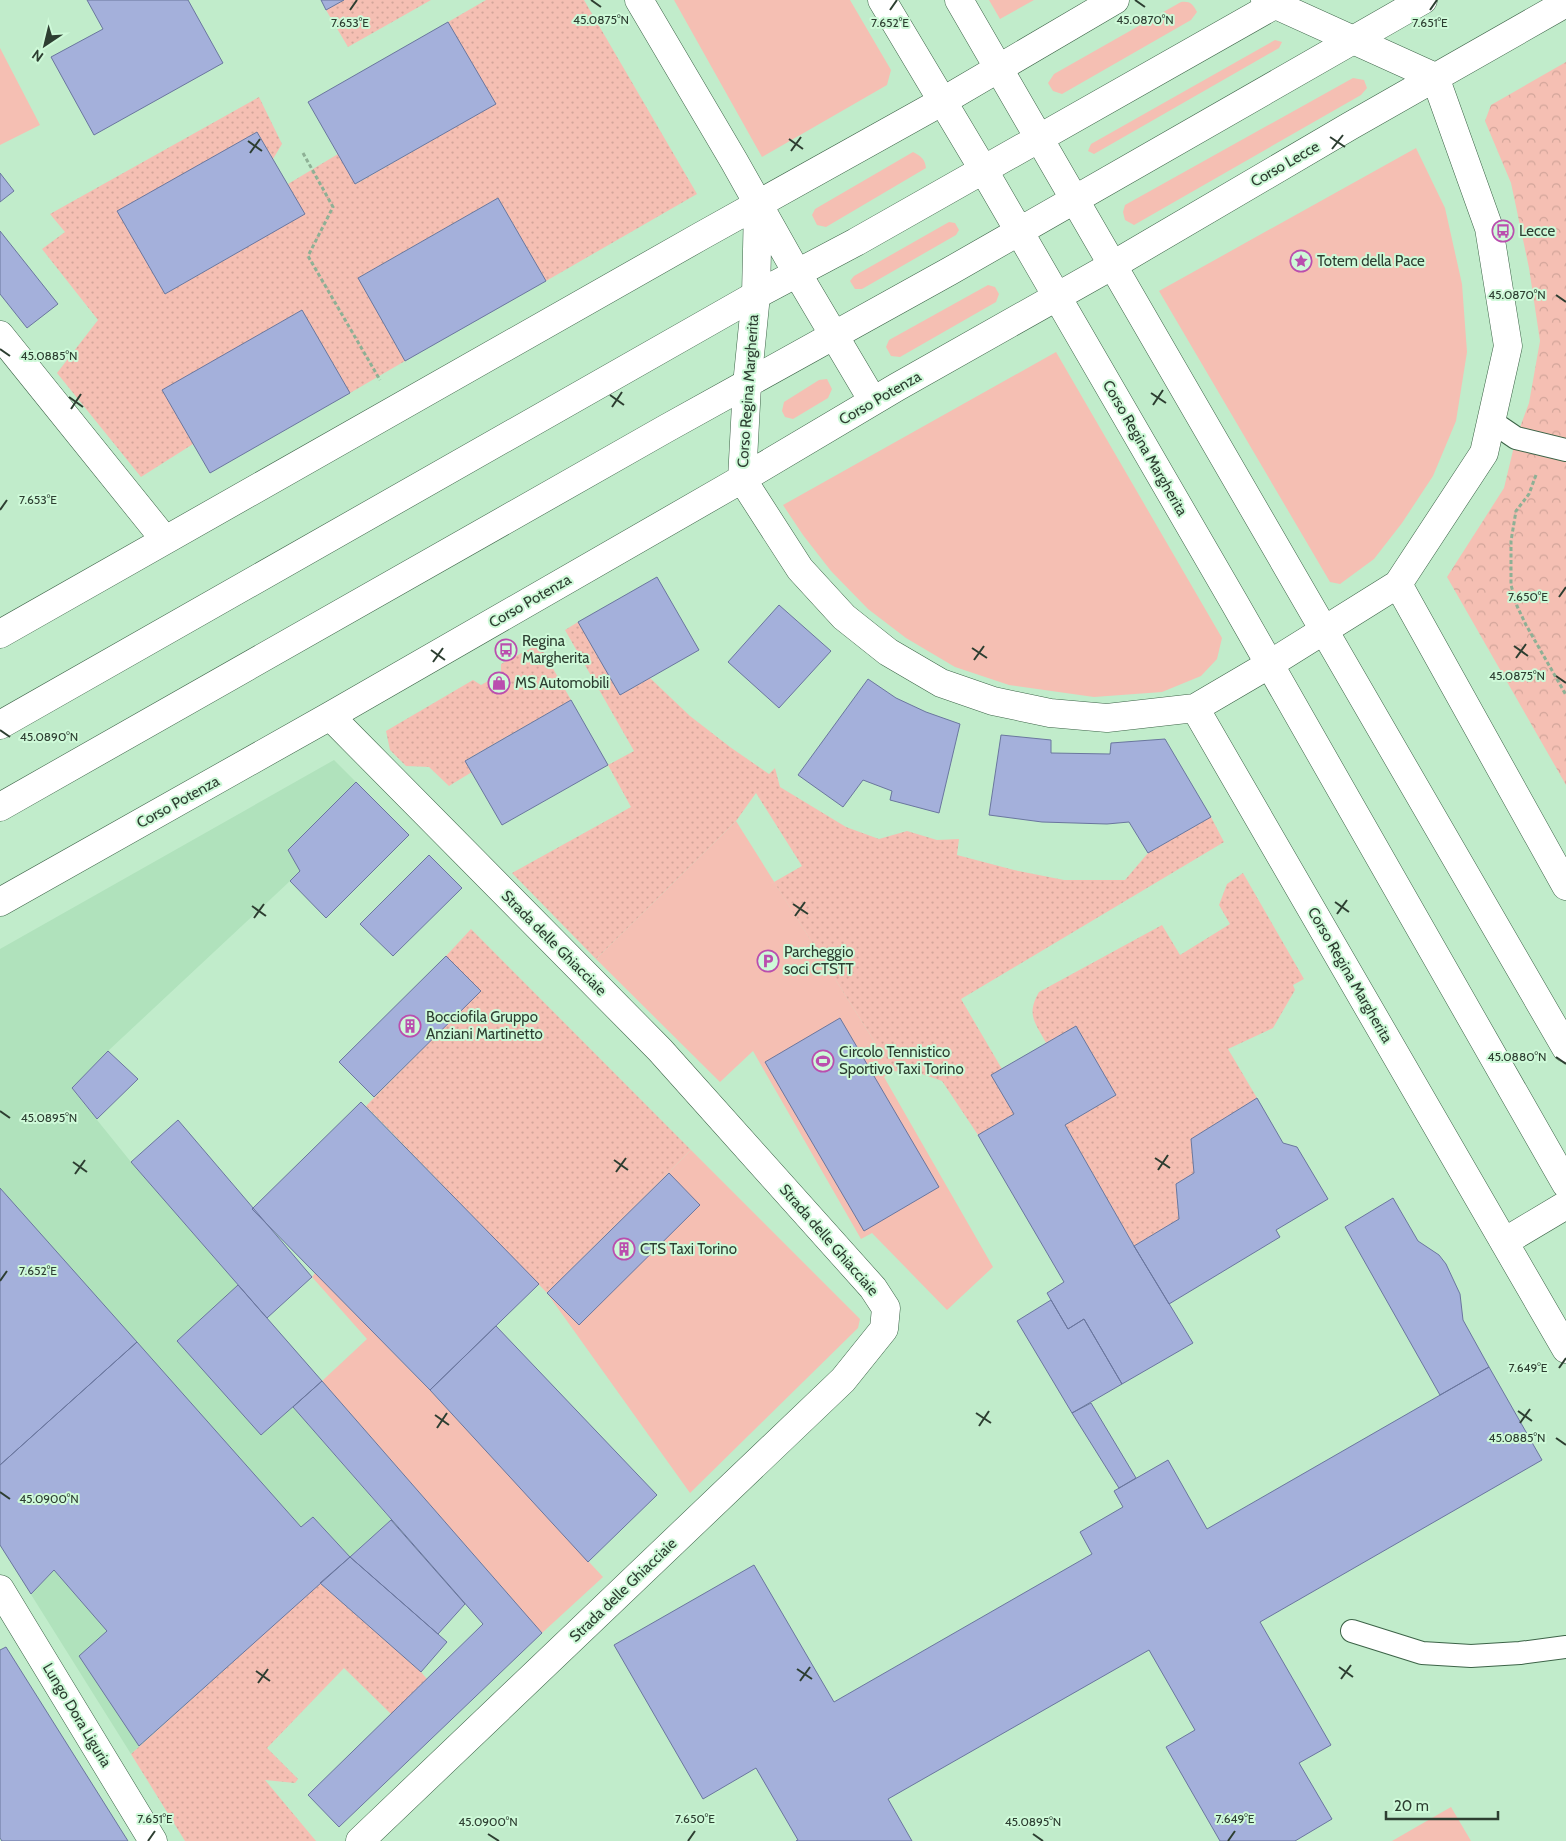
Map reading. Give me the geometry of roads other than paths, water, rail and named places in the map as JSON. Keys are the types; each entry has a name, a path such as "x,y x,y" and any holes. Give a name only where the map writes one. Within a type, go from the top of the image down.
{"street":[{"path":"639,0 873,401"},
{"name":"Corso Regina Margherita","path":"882,0 943,101 1270,664 1566,1184"},
{"path":"959,0 1566,1048"},
{"path":"0,634 943,101 1115,0"},
{"path":"0,807 1423,0"},
{"path":"0,725 756,295 983,170 1274,1 1352,40 1435,77"},
{"name":"Corso Lecce","path":"1057,297 1566,3"},
{"name":"Corso Regina Margherita","path":"758,205 756,295 747,385 742,479 800,569 844,617 888,652 941,683 993,701 1050,714 1107,718 1195,708 1270,664 1398,584 1484,454 1508,346 1489,228 1435,77"},
{"name":"Corso Potenza","path":"0,902 330,716 742,479 873,401 1057,297"},
{"path":"0,335 165,540"},
{"path":"1398,584 1566,886"},
{"name":"Corso Regina Margherita","path":"1195,708 1566,1349"},
{"name":"Strada delle Ghiacciaie","path":"330,716 660,1050 873,1288 886,1308 884,1329 843,1380 360,1841"},
{"path":"1504,1242 1566,1205"},
{"name":"Lungo Dora Liguria","path":"0,1589 7,1616 153,1841"}],"lane":[{"path":"1491,421 1516,438 1557,448"},
{"path":"1352,1631 1422,1653 1471,1656 1566,1647"}],"place":[{"name":"Lecce","path":"1503,231"},
{"name":"Totem della Pace","path":"1301,261"},
{"name":"Regina Margherita","path":"506,650"},
{"name":"MS Automobili","path":"499,683"},
{"name":"Parcheggio soci CTSTT","path":"768,961"},
{"name":"Bocciofila Gruppo Anziani Martinetto","path":"410,1026"},
{"name":"Circolo Tennistico Sportivo Taxi Torino","path":"823,1061"},
{"name":"CTS Taxi Torino","path":"624,1249"}]}
